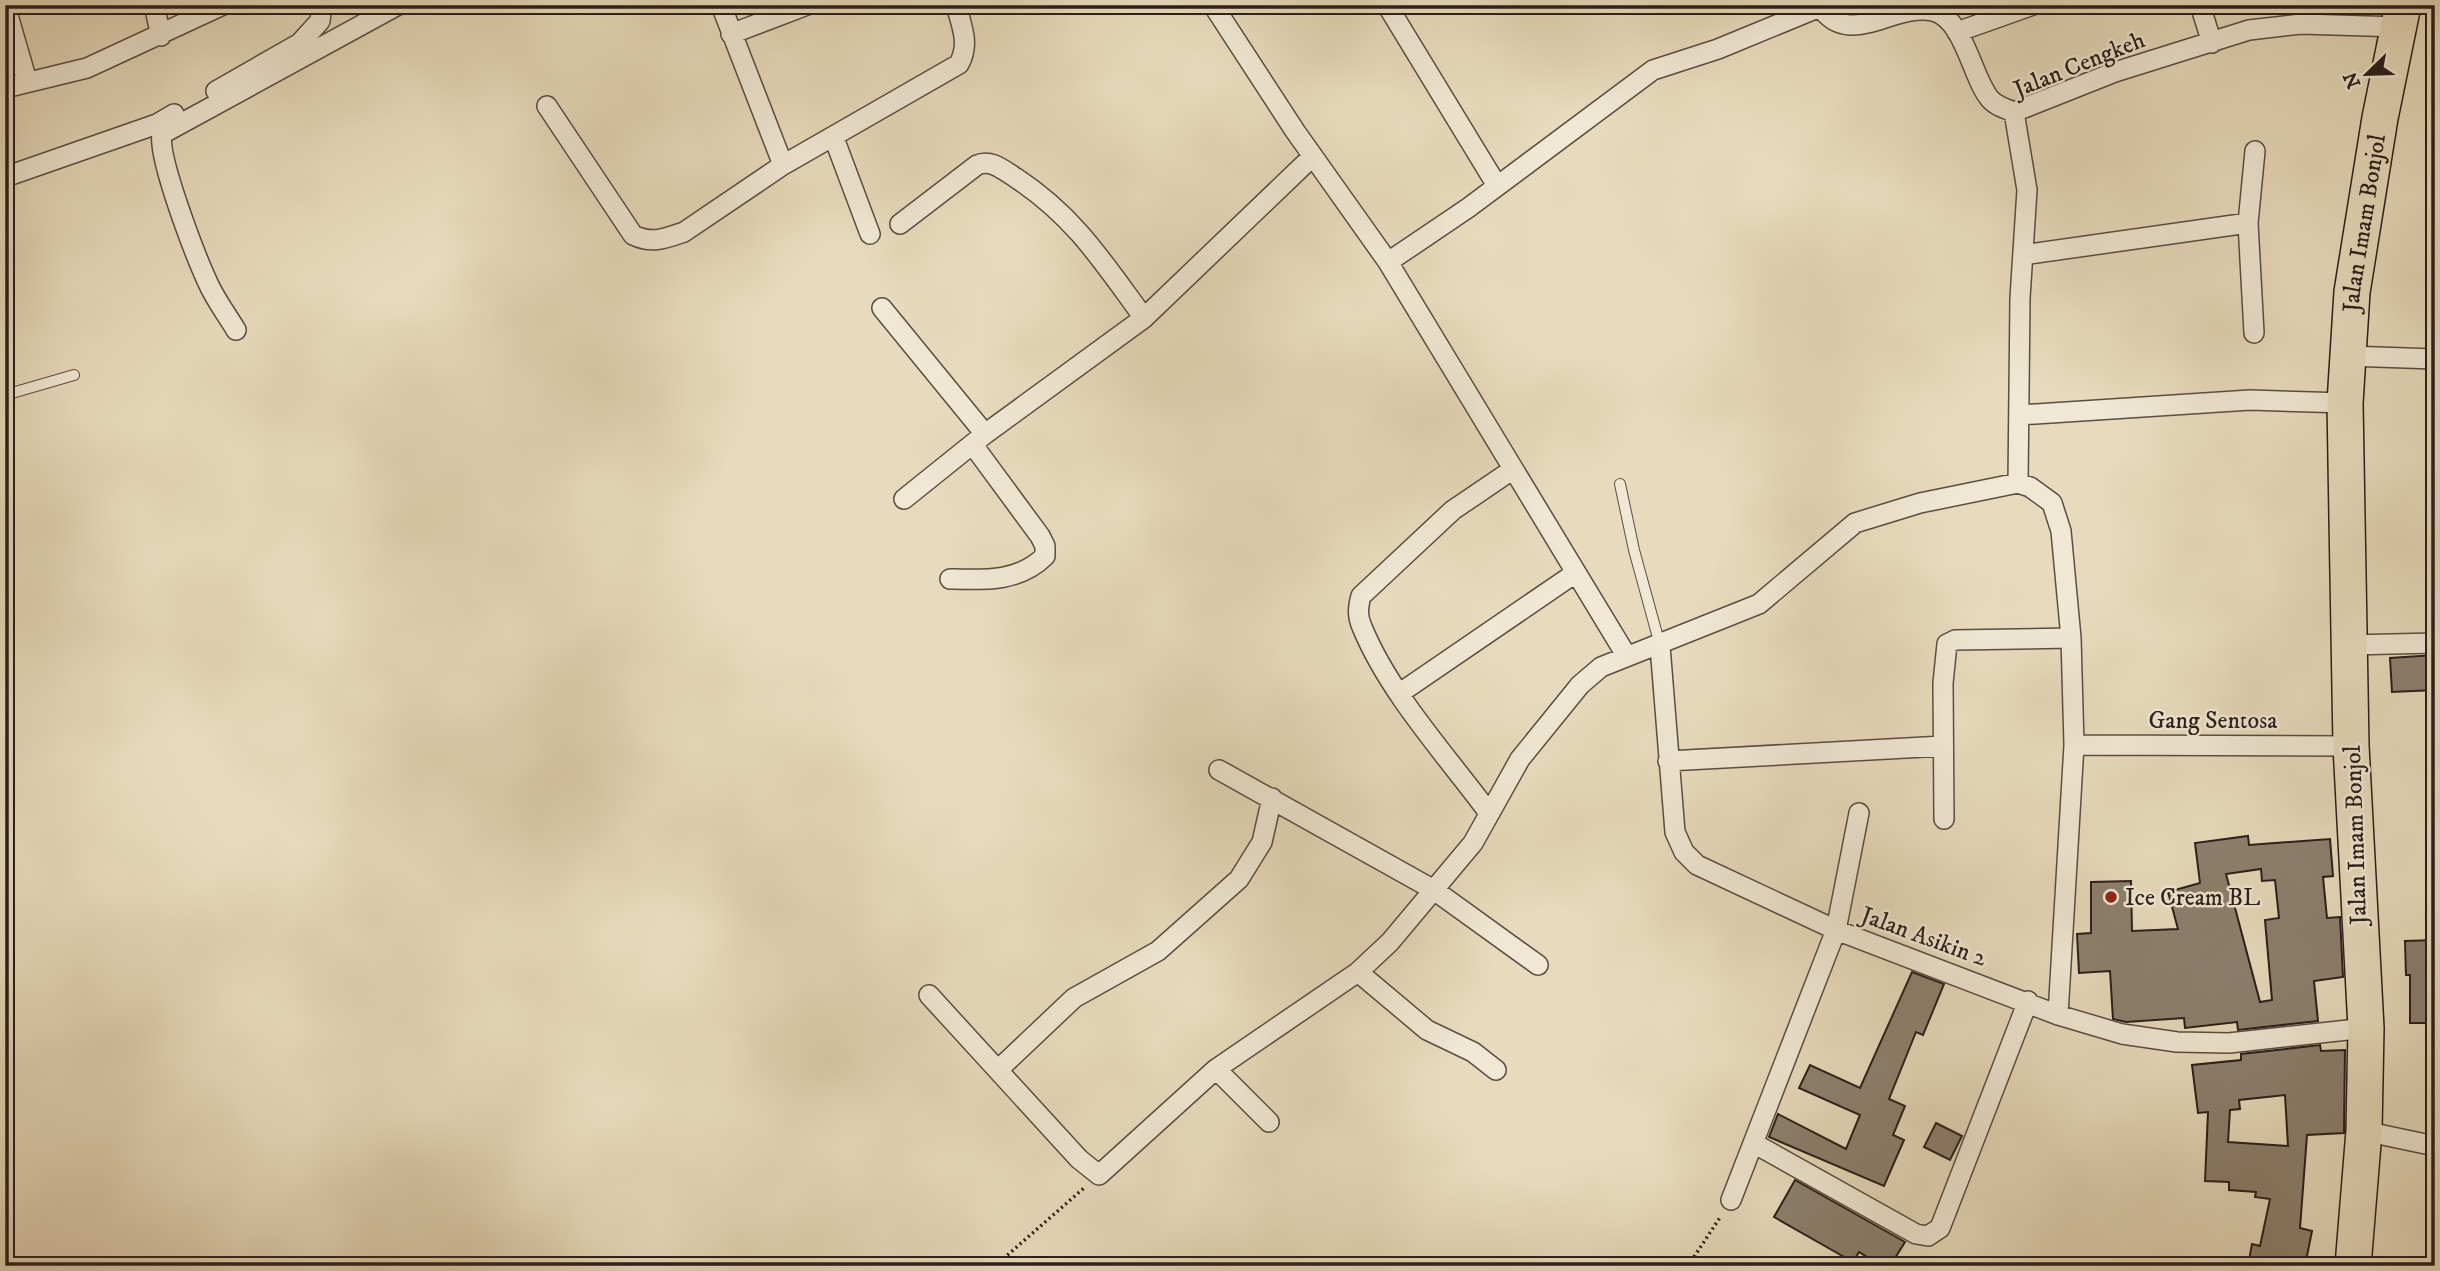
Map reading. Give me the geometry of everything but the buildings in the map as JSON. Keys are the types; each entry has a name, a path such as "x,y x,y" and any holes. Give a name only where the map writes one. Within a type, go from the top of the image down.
{"highway":[{"name":"Jalan Imam Bonjol","path":"2353,1266 2364,1131 2366,1028 2351,746 2345,403 2352,292 2365,206 2402,16"}],"street":[{"path":"5,5 27,81"},
{"path":"155,5 161,36"},
{"path":"5,89 27,81 87,68 223,5"},
{"path":"5,177 157,124 300,44 320,21 322,5"},
{"path":"236,330 208,285 167,174 160,150 162,134 398,5"},
{"path":"721,5 783,165"},
{"path":"731,34 807,5"},
{"path":"547,106 633,235 648,242 684,232 783,165 959,64 965,53 966,38 956,5"},
{"path":"1213,5 1313,156 1388,262 1574,574 1626,654"},
{"path":"1387,5 1496,184"},
{"path":"1957,32 2033,5"},
{"path":"2200,5 2212,43"},
{"path":"1388,262 1468,208 1496,184 1653,69 1718,49 1819,6 1839,25 1851,26 1932,10 1944,16 1957,32 1988,97 2014,112"},
{"name":"Jalan Cengkeh","path":"2018,483 2027,190 2014,112 2115,72 2249,30 2402,16"},
{"path":"834,138 870,234"},
{"path":"2254,333 2248,223 2255,151"},
{"path":"904,499 979,439 1144,318 1313,156"},
{"path":"900,224 977,165 993,164 1045,197 1079,229 1144,318"},
{"path":"2023,255 2248,223"},
{"path":"882,308 979,439 1045,546 1045,556 1034,567 994,581 950,579"},
{"path":"2348,356 2435,359"},
{"path":"2019,415 2250,400 2345,403"},
{"path":"1489,813 1399,693 1362,626 1358,610 1361,596 1453,510 1512,470"},
{"path":"929,995 1079,1159 1099,1175 1216,1069 1358,972 1390,942 1474,843 1520,759 1580,685 1601,667 1626,654 1660,646 1759,604 1855,523 1920,503 2018,483 2030,487 2052,503 2061,531 2071,638 2074,745 2058,1015"},
{"path":"1399,693 1574,574"},
{"path":"1944,819 1943,746 1947,644 1955,640 2071,638"},
{"path":"2349,645 2435,643"},
{"name":"Jalan Asikin 2","path":"1660,646 1675,832 1684,852 1697,865 1836,930 2028,1001 2058,1015 2122,1034 2177,1042 2230,1043 2366,1028"},
{"name":"Gang Sentosa","path":"2074,745 2351,746"},
{"path":"1668,761 1943,746"},
{"path":"1219,770 1434,890 1538,965"},
{"path":"999,1069 1074,998 1158,951 1239,880 1262,842 1272,798"},
{"path":"1731,1200 1836,930 1858,813"},
{"path":"1358,972 1427,1030 1473,1052 1496,1070"},
{"path":"1755,1143 1916,1234 1927,1236 1940,1227 2028,1001"},
{"path":"1216,1069 1269,1122"},
{"path":"2364,1131 2435,1146"}],"lane":[{"path":"5,395 74,375"},
{"path":"1620,484 1633,550 1660,646"}],"path":[{"path":"995,1266 1099,1175"},
{"path":"1688,1266 1731,1200"}],"place":[{"name":"Ice Cream BL","path":"2111,897"}]}
